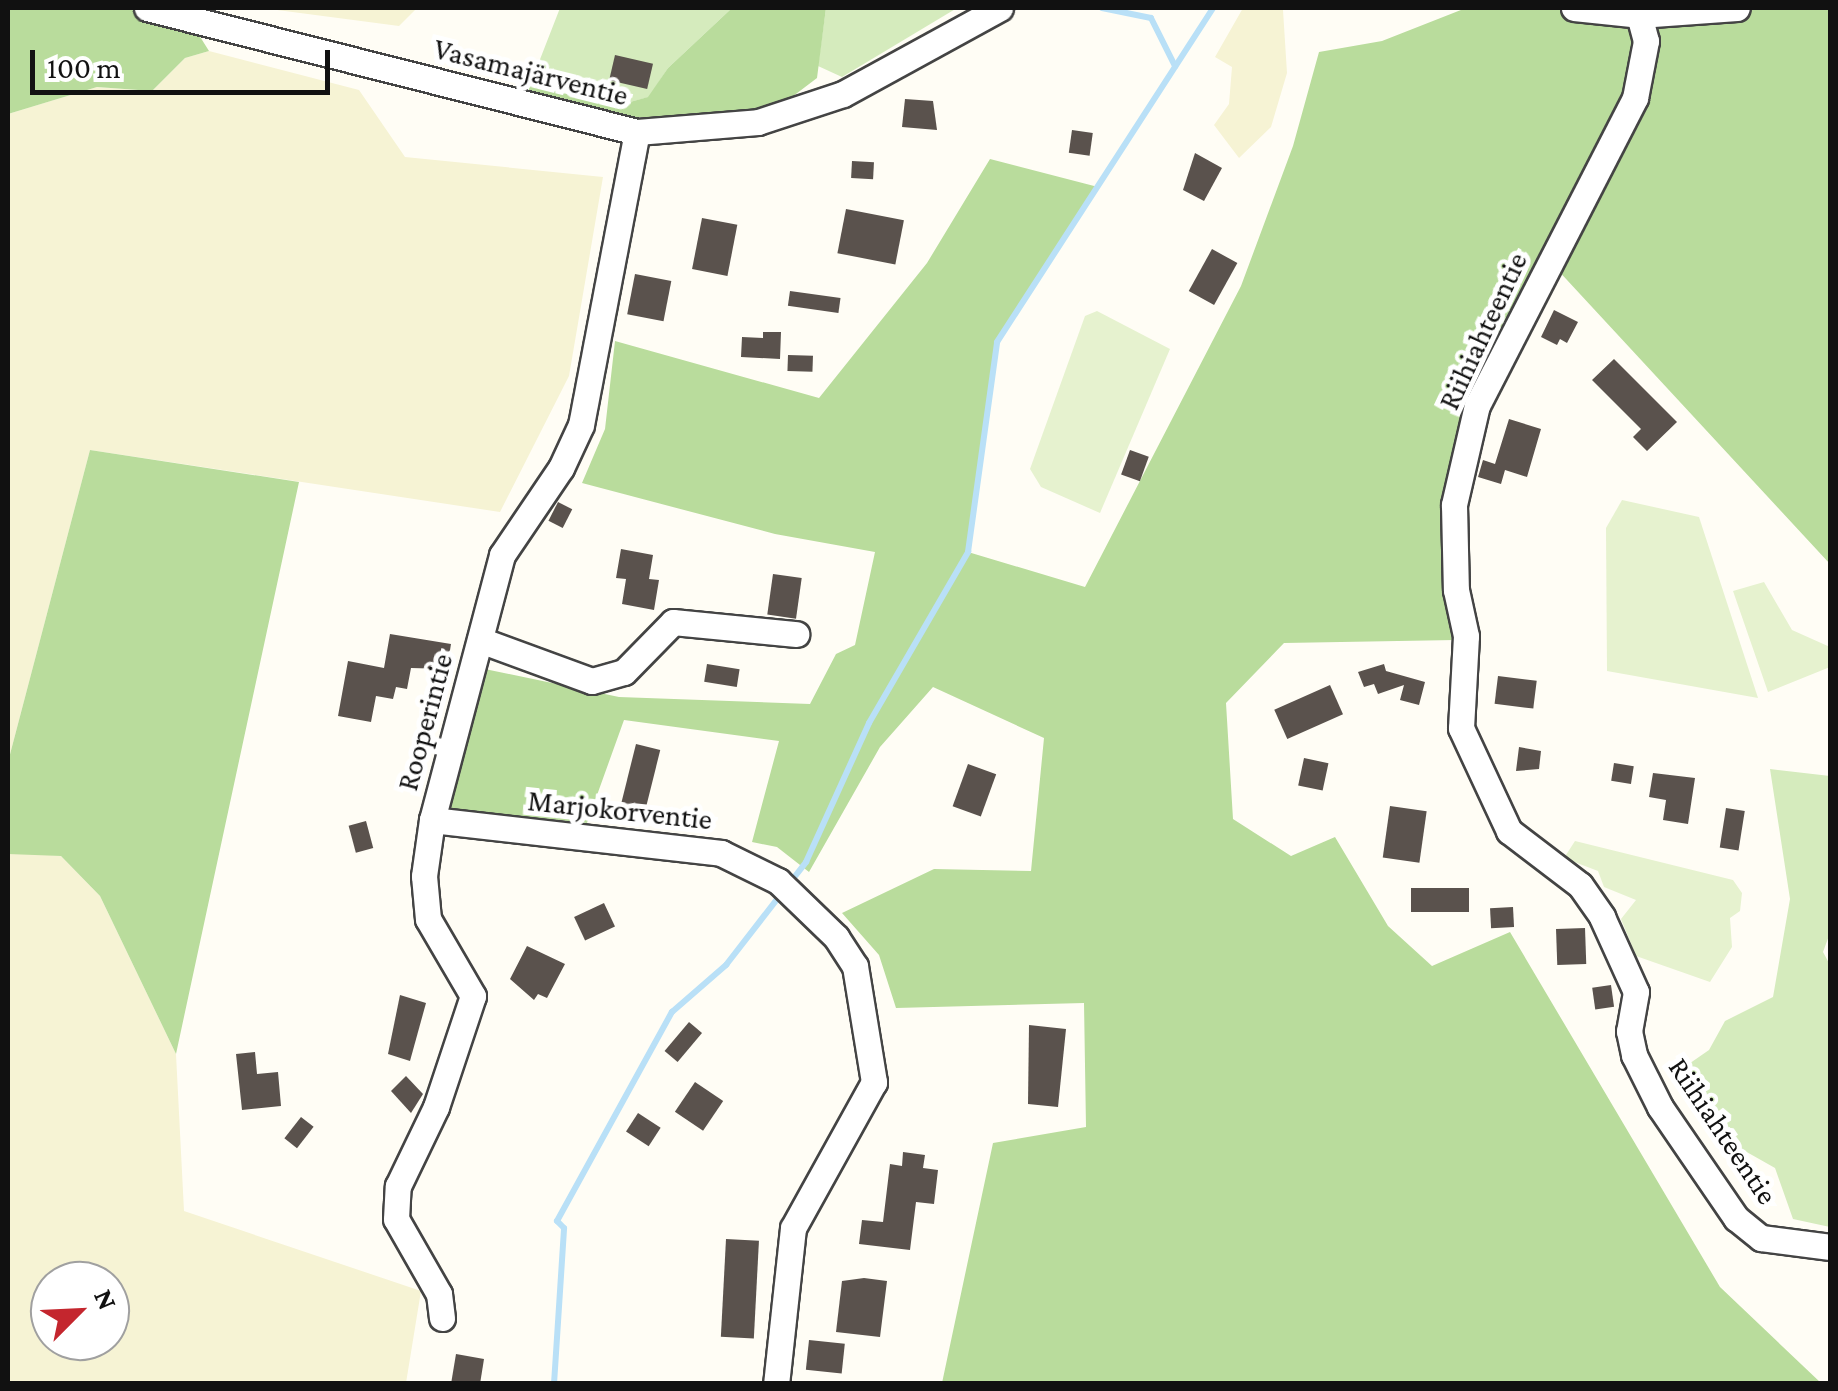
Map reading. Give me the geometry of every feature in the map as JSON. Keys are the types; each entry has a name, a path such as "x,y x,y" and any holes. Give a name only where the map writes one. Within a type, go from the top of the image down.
{"street":[{"name":"Vasamajärventie","path":"147,8 637,132 758,122 844,94 1000,8"},
{"path":"1574,8 1639,15 1737,8"},
{"name":"Riihiahteentie","path":"1639,15 1646,41 1635,98 1477,404 1454,505 1456,590 1466,636 1462,728 1508,831 1580,885 1602,916 1636,992 1629,1031 1634,1055 1660,1107 1736,1218 1761,1238 1830,1246"},
{"name":"Rooperintie","path":"442,1318 439,1294 396,1219 398,1186 469,1023 473,996 428,919 432,820 502,554 581,425 637,132"},
{"path":"480,640 592,681 624,672 673,622 796,634"},
{"name":"Marjokorventie","path":"432,820 721,852 786,888 855,966 873,1046 874,1082 793,1228 776,1384"}],"shaded area":[{"path":"262,8 417,8 399,26"},
{"path":"1243,8 1283,10 1287,73 1271,127 1239,158 1214,125 1229,104 1232,67 1215,57"},
{"path":"209,51 359,90 405,157 603,177 569,376 500,512 90,450 8,762 8,114 97,87 152,91 185,58"},
{"path":"20,852 61,856 100,896 176,1054 184,1211 421,1291 406,1383 8,1384 8,854"}],"green space":[{"path":"8,8 182,8 209,51 185,58 152,91 97,87 8,114"},
{"path":"560,8 732,8 668,68 649,97 630,102 530,85"},
{"path":"732,8 826,8 817,78 784,103 750,113 625,118 526,99 530,85 630,102 648,97 668,68"},
{"path":"826,8 957,8 842,77 818,66"},
{"path":"1466,8 1830,8 1830,564 1542,253 1443,501 1455,640 1284,643 1226,703 1233,819 1291,856 1335,837 1388,926 1432,966 1510,932 1720,1287 1821,1383 942,1383 993,1143 1086,1127 1084,1003 896,1008 879,955 842,913 934,869 1031,871 1044,738 933,687 880,747 809,872 777,847 752,842 779,741 624,720 587,823 448,809 480,668 619,697 810,704 836,654 855,645 875,552 775,534 582,483 605,429 615,341 819,398 927,263 990,159 1098,187 998,342 968,552 1085,587 1241,286 1293,146 1319,52 1382,41"},
{"path":"1097,311 1170,349 1100,513 1041,487 1030,469 1085,316"},
{"path":"90,450 299,482 176,1054 100,896 61,856 8,854 8,762"},
{"path":"1622,500 1699,517 1758,698 1607,671 1606,528"},
{"path":"1764,582 1792,630 1830,647 1830,667 1768,692 1733,591"},
{"path":"1770,769 1830,776 1830,933 1823,952 1830,965 1830,1227 1793,1219 1775,1168 1729,1142 1683,1068 1709,1050 1725,1021 1773,997 1790,899"},
{"path":"1575,841 1733,880 1742,893 1740,911 1730,918 1732,947 1710,982 1636,956 1621,919 1636,900 1604,887 1598,871 1564,858"}],"building":[{"path":"615,55 653,64 647,89 609,80"},
{"path":"905,99 933,101 937,130 902,127"},
{"path":"1072,130 1093,133 1090,156 1069,153"},
{"path":"1195,153 1222,168 1204,201 1183,190"},
{"path":"852,161 874,162 873,179 851,178"},
{"path":"846,209 904,220 895,264 837,253"},
{"path":"702,218 737,225 727,276 692,269"},
{"path":"1212,249 1237,263 1214,305 1189,291"},
{"path":"635,274 671,281 663,321 627,314"},
{"path":"790,291 841,298 838,313 788,306"},
{"path":"1554,310 1578,322 1567,343 1560,339 1557,345 1541,337"},
{"path":"763,332 781,332 780,359 741,357 742,337 763,338"},
{"path":"788,355 813,356 812,372 787,371"},
{"path":"1614,359 1677,422 1647,451 1633,437 1641,429 1592,380"},
{"path":"1509,419 1541,429 1527,477 1505,470 1501,484 1478,477 1483,460 1495,464"},
{"path":"1130,450 1149,457 1140,481 1121,474"},
{"path":"558,502 572,509 563,528 548,521"},
{"path":"621,549 653,555 649,579 659,580 654,610 622,604 626,579 616,578"},
{"path":"773,574 802,578 796,619 767,615"},
{"path":"390,634 451,644 447,669 411,668 407,689 396,687 393,699 376,696 371,722 338,716 348,661 384,668"},
{"path":"707,664 740,669 737,687 704,682"},
{"path":"1384,664 1386,671 1425,682 1419,705 1400,700 1404,685 1378,694 1374,684 1364,687 1358,672"},
{"path":"1498,676 1537,681 1533,709 1495,704"},
{"path":"1330,685 1343,714 1287,739 1274,710"},
{"path":"636,744 660,750 645,811 621,805"},
{"path":"1519,747 1541,751 1539,769 1516,771"},
{"path":"1304,758 1328,763 1323,791 1298,785"},
{"path":"1614,763 1634,766 1631,784 1611,781"},
{"path":"968,764 996,774 981,817 953,806"},
{"path":"1653,773 1695,778 1688,824 1663,820 1666,800 1649,797"},
{"path":"1390,806 1427,811 1419,863 1383,857"},
{"path":"1726,808 1745,811 1739,850 1720,848"},
{"path":"366,821 373,848 356,853 349,826"},
{"path":"1411,888 1469,888 1469,912 1411,912"},
{"path":"604,903 615,927 585,941 574,917"},
{"path":"1513,907 1514,927 1491,928 1490,908"},
{"path":"1585,928 1586,964 1557,965 1556,929"},
{"path":"527,946 565,964 547,998 538,994 534,1000 510,979"},
{"path":"1611,985 1614,1007 1595,1009 1592,988"},
{"path":"400,995 426,1003 410,1061 388,1054"},
{"path":"689,1022 702,1033 678,1062 665,1051"},
{"path":"1029,1025 1066,1029 1058,1107 1028,1104"},
{"path":"255,1052 257,1074 278,1072 281,1106 242,1110 236,1054"},
{"path":"406,1076 423,1094 411,1113 391,1091"},
{"path":"695,1082 723,1101 703,1131 675,1112"},
{"path":"638,1113 661,1128 649,1146 626,1131"},
{"path":"301,1117 314,1127 297,1148 284,1138"},
{"path":"903,1152 925,1155 923,1168 938,1170 934,1204 916,1202 910,1250 859,1244 862,1220 883,1222 890,1164 902,1166"},
{"path":"726,1239 759,1241 754,1339 721,1337"},
{"path":"842,1281 887,1281 880,1337 836,1332"},
{"path":"809,1340 845,1344 842,1374 806,1370"},
{"path":"456,1354 484,1359 480,1384 451,1384"}],"waterway":[{"path":"1102,8 1151,18 1175,66"},
{"path":"789,884 806,862 869,723 968,552 997,342 1213,8"},
{"path":"554,1384 564,1228 557,1221 672,1012 726,965 781,894"}]}
